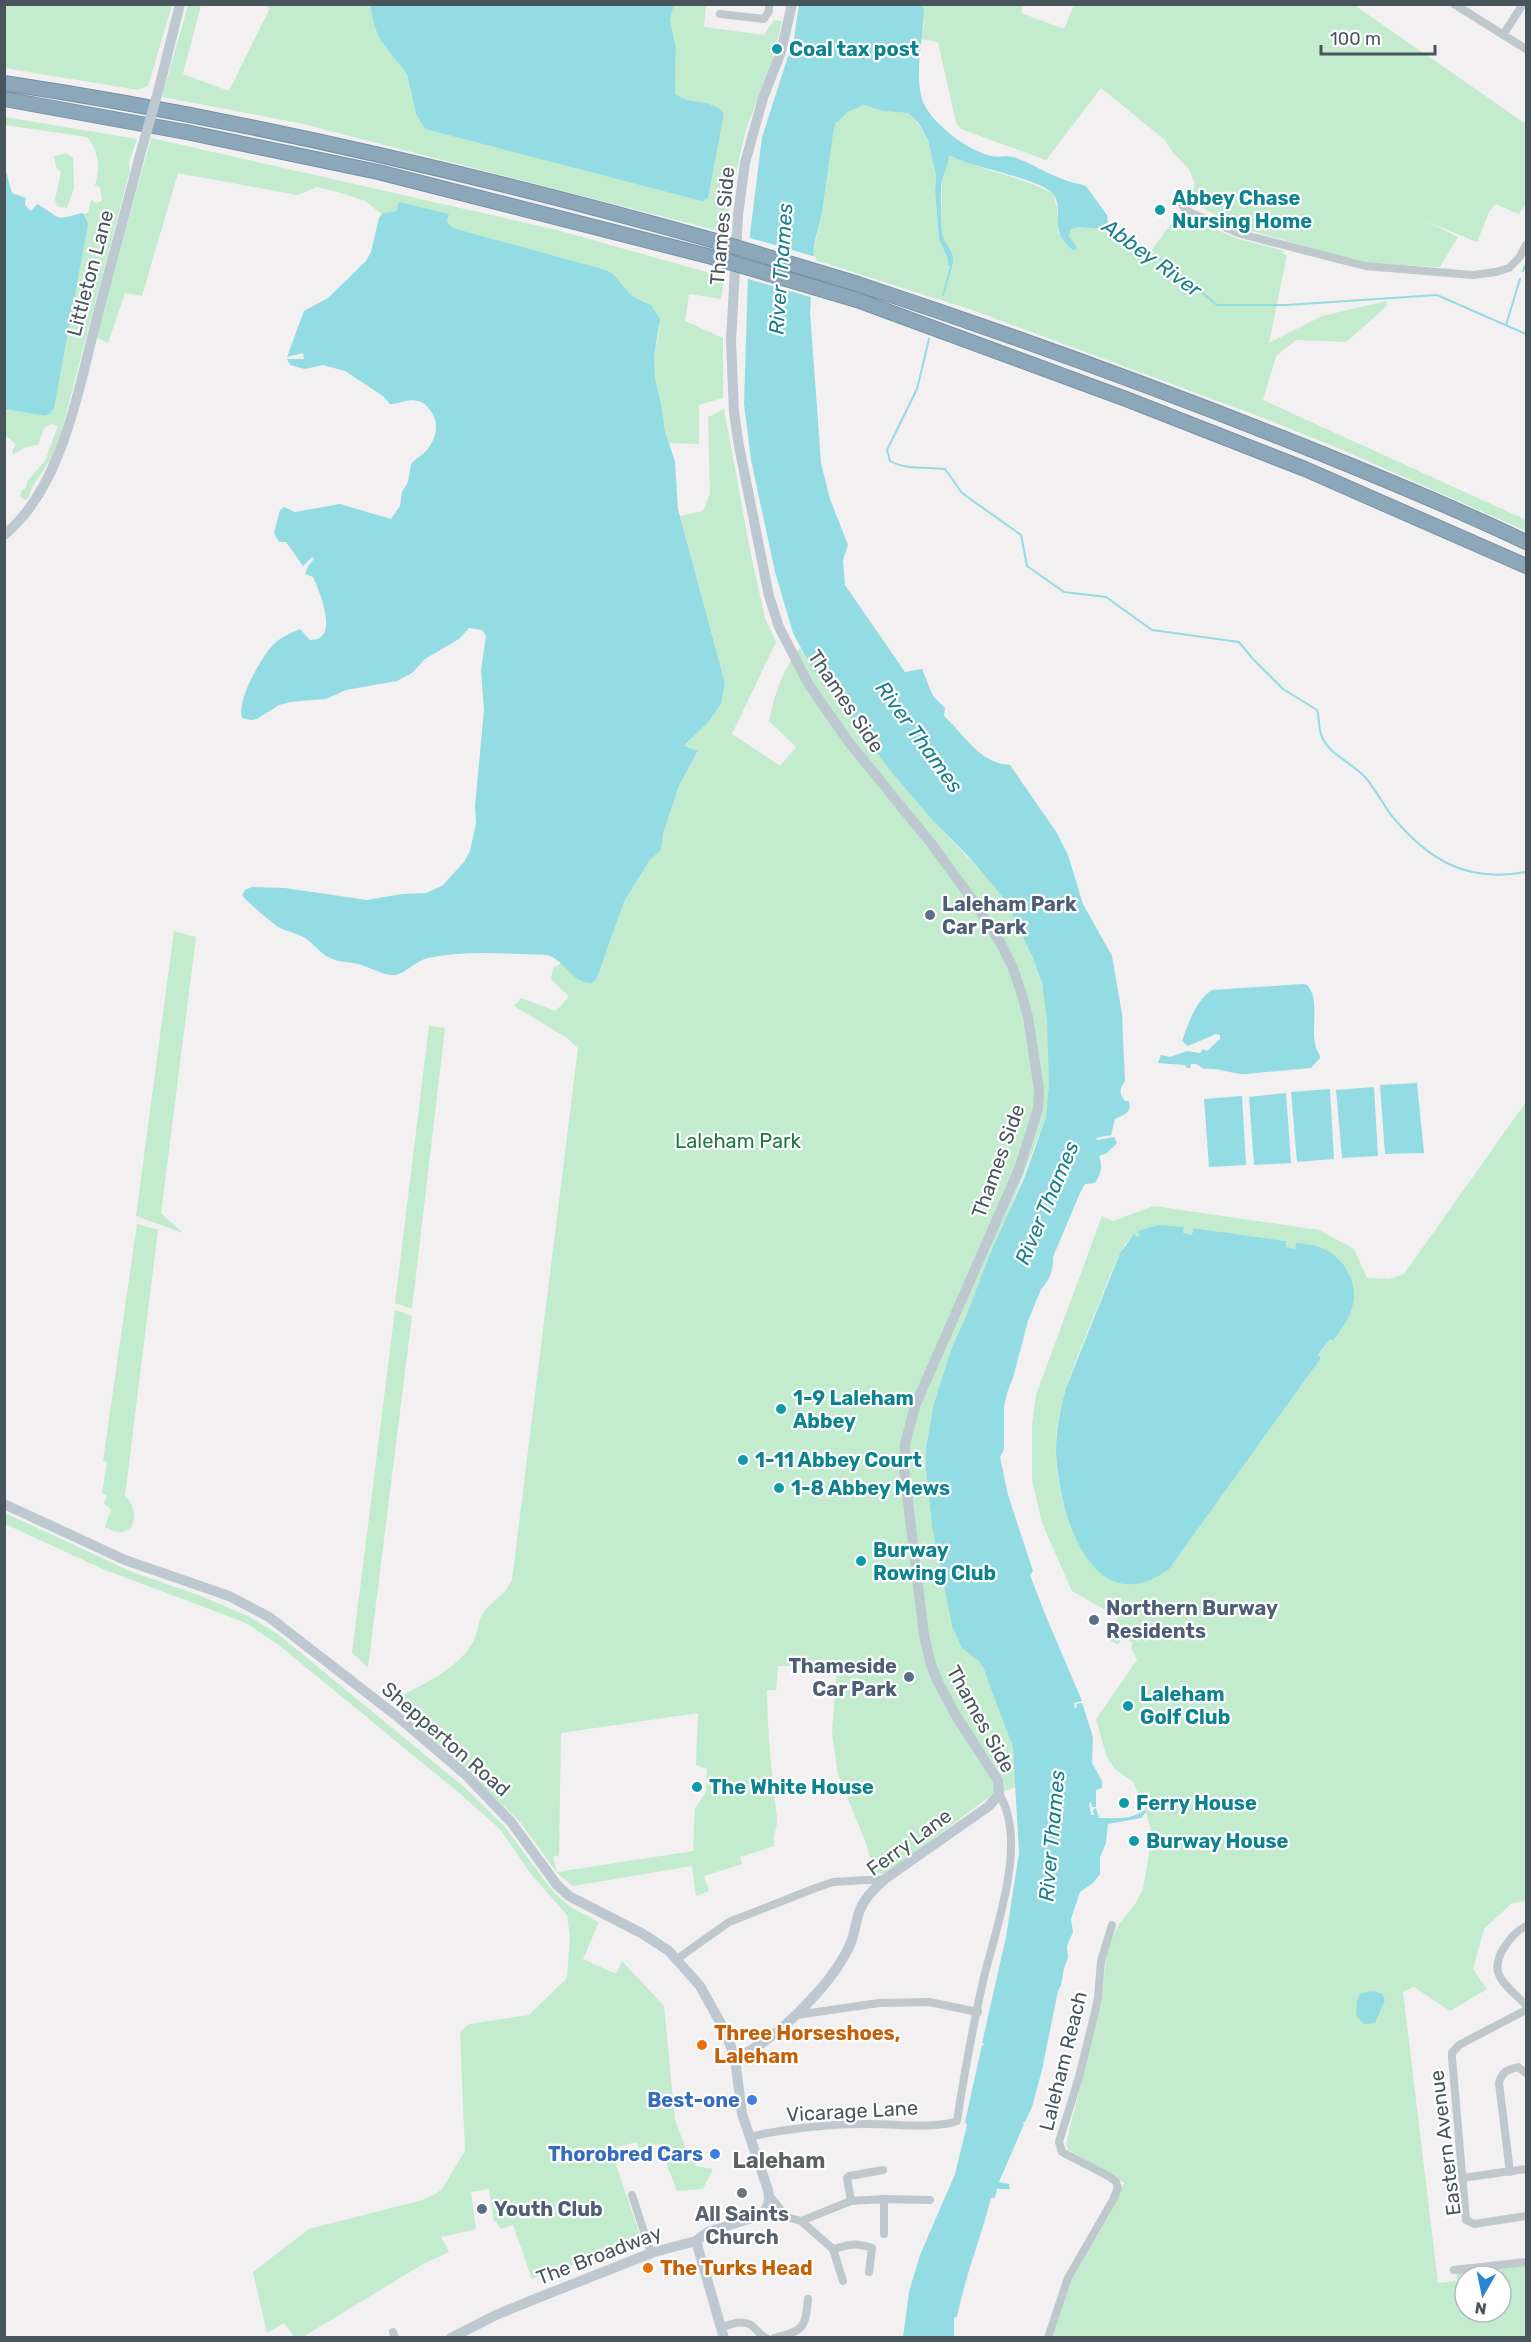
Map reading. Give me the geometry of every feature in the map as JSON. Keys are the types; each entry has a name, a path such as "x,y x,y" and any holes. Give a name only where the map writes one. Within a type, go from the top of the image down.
{"highway":[{"path":"4,83 135,104 404,160 712,240 858,284 1034,344 1232,418 1419,494 1527,542"},
{"path":"4,99 186,132 367,170 712,256 857,300 1115,395 1305,469 1527,566"}],"street":[{"name":"Littleton Lane","path":"4,535 15,527 42,490 64,439 180,4"},
{"path":"720,14 764,19 769,11 769,4"},
{"name":"Thames Side","path":"792,4 781,52 763,98 745,163 738,215 731,341 734,412 739,446 769,596 778,627 809,685 848,741 934,847 1000,942 1013,968 1022,997 1039,1089 1038,1109 1019,1169 915,1406 909,1424 905,1452 904,1469 924,1635 931,1665 955,1714 994,1773 999,1794 1008,1811 1010,1847 1007,1887 983,1983 957,2121"},
{"path":"1454,4 1527,49"},
{"path":"1503,35 1523,4"},
{"path":"1179,199 1184,208 1191,213 1241,234 1365,266 1473,275 1496,272 1509,268 1519,258 1527,244"},
{"name":"Shepperton Road","path":"4,1504 125,1560 218,1592 254,1607 269,1617 398,1718 467,1776 511,1822 557,1886 569,1896 643,1934 677,1959 694,1978 725,2031 735,2058 742,2114 749,2137 769,2195 787,2217"},
{"name":"Ferry Lane","path":"735,2058 766,2039 826,1985 850,1946 861,1906 870,1893 989,1806 999,1794"},
{"path":"677,1959 729,1922 813,1889 833,1882 885,1880"},
{"name":"Laleham Reach","path":"1048,2337 1068,2278 1118,2188 1116,2182 1110,2177 1062,2152 1059,2142 1095,2013 1101,1961 1112,1925"},
{"path":"1525,2000 1499,1976 1497,1966 1508,1940 1527,1926"},
{"path":"794,2015 879,2003 929,2002 978,2012"},
{"name":"Eastern Avenue","path":"1527,2010 1459,2045 1452,2053 1466,2220 1470,2223 1527,2216"},
{"path":"1510,2172 1499,2083 1503,2073 1518,2067 1527,2073"},
{"name":"Vicarage Lane","path":"749,2137 773,2132 862,2124 929,2124 957,2121"},
{"path":"1462,2178 1527,2169"},
{"path":"851,2201 847,2178 849,2176 882,2170"},
{"path":"632,2195 651,2253"},
{"path":"761,2214 768,2207 769,2195"},
{"path":"884,2199 884,2234"},
{"path":"843,2281 833,2249 801,2221 851,2201 930,2200"},
{"path":"637,2211 646,2209"},
{"name":"The Broadway","path":"451,2337 496,2315 651,2253 696,2241 708,2232 761,2214 801,2221"},
{"path":"696,2241 723,2333"},
{"path":"833,2249 844,2244 860,2244 872,2248 868,2272"},
{"path":"1509,2264 1527,2262"},
{"path":"774,2337 800,2330 805,2325 808,2299"},
{"path":"723,2333 730,2324 743,2323 751,2325 761,2336 766,2337"}],"green space":[{"path":"4,5 172,5 148,86 138,90 5,68"},
{"path":"188,5 201,5 183,74 229,91 270,8 265,5 370,5 380,40 407,74 416,114 425,129 708,197 724,114 714,105 680,97 675,93 676,48 670,20 674,5 706,5 704,27 764,35 774,20 782,21 772,61 746,129 730,199 727,233 299,123 162,97"},
{"path":"921,5 1023,5 1021,13 1064,29 1074,5 1354,5 1526,124 1526,204 1519,214 1495,204 1489,212 1477,242 1425,221 1458,237 1440,267 1363,263 1242,228 1189,201 1195,184 1189,169 1165,140 1101,88 1046,160 961,129 956,123 938,42 921,39 924,27 924,8"},
{"path":"864,105 883,111 908,113 917,122 928,140 936,176 939,239 949,265 954,259 942,235 942,179 949,154 1027,182 1053,194 1057,208 1058,233 1072,243 1069,234 1071,229 1092,227 1120,239 1146,258 1179,213 1235,238 1284,251 1283,254 1287,255 1269,343 1322,316 1387,301 1387,306 1346,342 1296,340 1276,356 1263,400 1526,520 1526,531 1269,420 972,310 812,259 824,204 828,153 833,130 842,116"},
{"path":"4,117 137,139 129,162 130,170 61,433 51,459 25,500 20,496 22,490 26,488 27,481 45,461 58,426 51,424 44,428 38,445 26,447 14,454 12,452 16,444 5,435 5,409 45,416 86,218 84,214 88,213 91,200 96,203 102,201 100,187 95,186 98,172 97,155 87,137 5,125"},
{"path":"151,138 557,230 724,277 721,299 689,294 685,321 723,338 723,398 699,405 699,444 669,443 655,378 654,356 660,327 646,302 632,296 613,274 606,270 452,228 447,222 449,215 399,203 396,211 382,214 365,201 317,187 297,195 178,173 142,296 125,293 108,343 96,337"},
{"path":"66,153 73,158 74,188 67,208 57,206 55,200 61,172 56,167 54,156"},
{"name":"Laleham Park","path":"724,409 765,618 776,642 732,734 780,766 796,747 769,721 780,683 788,665 800,648 810,665 932,820 991,882 1005,901 1024,938 1042,985 1048,1033 1049,1067 1046,1117 933,1407 926,1448 932,1527 951,1621 979,1661 992,1688 1013,1747 1016,1787 989,1797 886,1874 874,1873 866,1843 838,1775 832,1733 837,1671 818,1666 778,1666 776,1690 767,1690 777,1818 774,1846 740,1857 742,1864 704,1876 709,1891 696,1896 692,1866 573,1886 557,1873 521,1823 399,1709 395,1698 441,1674 461,1658 475,1638 482,1615 505,1591 512,1580 578,1048 567,1038 514,1006 521,998 556,1011 569,996 551,980 553,968 566,960 606,952 624,902 649,861 661,850 663,834 679,786 698,752 684,747 721,704 725,683 680,516 703,511 710,494 708,417","holes":["698,1713 696,1765 707,1769 706,1792 695,1808 693,1851 557,1872 553,1857 559,1855 561,1733"]},
{"path":"174,931 196,937 161,1213 183,1233 136,1216"},
{"path":"429,1026 445,1028 412,1309 395,1303"},
{"path":"1526,1102 1526,1901 1512,1903 1484,1929 1473,1969 1487,1989 1450,2011 1414,1987 1403,1992 1438,2283 1453,2281 1453,2324 1513,2324 1513,2265 1526,2264 1526,2337 1052,2338 1072,2279 1109,2216 1124,2183 1069,2150 1066,2144 1102,1999 1107,1947 1143,1889 1152,1836 1146,1812 1133,1782 1115,1769 1107,1758 1096,1719 1137,1660 1131,1648 1133,1643 1123,1636 1118,1645 1106,1638 1118,1617 1072,1591 1042,1523 1032,1479 1032,1425 1036,1395 1102,1216 1113,1221 1154,1206 1319,1230 1354,1249 1367,1278 1389,1279 1404,1274","holes":["1184,1227 1183,1233 1192,1235 1193,1228 1286,1241 1285,1247 1295,1249 1296,1243 1348,1271 1353,1290 1351,1308 1333,1341 1330,1339 1318,1356 1321,1358 1169,1569 1094,1568 1073,1531 1060,1490 1056,1448 1061,1406 1079,1352 1111,1272 1125,1244 1134,1235 1136,1238 1141,1235"]},
{"path":"137,1224 158,1230 125,1496 133,1509 134,1521 128,1530 118,1532 105,1527 111,1510 104,1503 107,1496 102,1493 107,1462 103,1461"},
{"path":"395,1310 412,1316 368,1667 352,1653"},
{"path":"5,1513 132,1572 201,1596 250,1617 279,1635 464,1787 504,1826 551,1889 570,1907 599,1922 583,1959 616,1974 622,1961 664,2006 675,2120 690,2160 693,2160 696,2166 713,2169 703,2189 677,2191 659,2144 638,2148 637,2142 617,2147 615,2162 642,2241 532,2279 513,2225 500,2229 497,2222 494,2222 489,2189 471,2192 476,2229 441,2237 449,2252 423,2264 303,2337 295,2337 284,2323 267,2333 253,2272 309,2229 422,2200 442,2189 465,2151 460,2032 469,2024 529,2015 567,1978 570,1938 567,1915 531,1874 500,1829 280,1646 246,1623 105,1570 5,1524"}],"water":[{"path":"370,5 674,5 670,20 676,48 675,93 680,97 714,105 724,114 708,198 703,201 698,200 425,129 416,114 407,74 380,40"},
{"name":"River Thames","path":"799,5 921,5 924,8 924,19 919,65 920,88 922,99 932,117 961,142 982,153 994,157 1014,157 1048,173 1086,186 1107,215 1108,222 1103,229 1080,227 1071,229 1069,236 1077,248 1073,250 1060,234 1058,206 1052,193 1034,183 949,155 941,185 941,207 942,233 953,258 951,267 948,265 939,239 936,176 928,140 918,122 908,113 883,111 864,105 849,111 836,123 822,213 814,245 810,312 821,463 830,499 848,545 843,560 845,585 905,672 922,669 933,696 945,708 944,716 989,759 1010,765 1057,833 1068,855 1083,904 1112,956 1122,1014 1125,1081 1120,1091 1130,1105 1127,1113 1115,1119 1111,1135 1096,1138 1097,1140 1114,1137 1117,1143 1107,1153 1099,1156 1101,1167 1095,1183 1085,1184 1080,1193 1053,1257 1050,1274 1028,1321 1004,1406 1004,1450 1000,1457 1008,1495 1033,1571 1030,1575 1082,1701 1074,1703 1075,1708 1076,1704 1082,1703 1093,1737 1092,1763 1102,1781 1102,1788 1096,1790 1096,1807 1092,1807 1091,1802 1089,1803 1091,1815 1094,1815 1093,1810 1096,1808 1099,1818 1123,1818 1145,1810 1146,1812 1141,1818 1108,1824 1106,1843 1100,1857 1100,1874 1093,1883 1080,1892 1071,1919 1073,1932 1067,1946 1068,1958 1058,1991 1032,2107 1025,2122 1022,2122 1024,2124 999,2182 1009,2184 1010,2189 997,2189 995,2198 991,2198 957,2317 954,2318 954,2337 903,2337 909,2292 920,2255 955,2174 967,2125 965,2122 1006,1937 1019,1853 1013,1747 984,1670 979,1661 962,1648 952,1626 932,1527 926,1448 933,1407 951,1350 1025,1176 1046,1117 1049,1084 1047,1020 1042,983 1010,909 968,856 934,822 889,769 810,665 793,633 775,572 751,460 744,404 749,242 762,137 794,38"},
{"path":"5,168 12,193 26,198 25,205 31,211 37,204 61,218 81,213 84,214 88,224 54,408 50,414 45,416 5,409"},
{"path":"399,202 449,214 447,222 453,228 606,270 613,274 632,296 651,305 660,319 654,356 655,378 665,431 675,462 678,509 725,683 721,704 709,721 684,746 698,751 679,786 663,834 661,850 649,861 624,902 596,980 592,983 579,980 559,962 547,955 458,954 428,958 400,974 387,974 357,964 334,960 305,938 277,926 242,895 245,890 252,887 285,888 367,900 402,894 426,893 442,886 464,862 470,851 476,823 475,806 484,710 481,670 486,636 482,630 469,628 459,639 425,659 412,673 397,681 346,690 326,699 290,702 279,705 257,719 242,718 241,710 251,679 275,643 300,629 310,640 319,638 326,624 323,603 316,583 313,577 305,574 314,559 312,557 303,566 286,542 279,542 274,533 280,510 284,507 295,512 340,504 391,519 400,506 411,464 425,452 434,438 436,423 429,409 422,403 411,400 390,404 383,396 345,371 323,365 305,369 290,365 287,359 304,359 303,353 287,357 304,311 328,298 366,261 371,252 379,218 383,213 396,211"},
{"path":"1307,985 1312,992 1314,1039 1320,1056 1311,1068 1246,1074 1204,1069 1196,1064 1191,1064 1190,1068 1187,1068 1185,1065 1158,1063 1161,1055 1170,1057 1187,1051 1200,1053 1203,1049 1207,1051 1220,1039 1220,1035 1216,1034 1188,1046 1182,1041 1197,1006 1212,990"},
{"path":"1417,1083 1424,1153 1385,1154 1380,1085"},
{"path":"1374,1087 1378,1156 1342,1158 1336,1090"},
{"path":"1330,1089 1334,1159 1297,1162 1291,1092"},
{"path":"1286,1093 1291,1163 1254,1165 1249,1097"},
{"path":"1242,1096 1246,1165 1209,1167 1204,1099"},
{"path":"1158,1225 1184,1227 1183,1233 1192,1235 1193,1228 1286,1241 1286,1247 1295,1249 1296,1243 1321,1248 1338,1258 1348,1272 1354,1296 1350,1314 1339,1333 1333,1341 1330,1339 1318,1355 1321,1358 1169,1569 1142,1583 1119,1583 1099,1572 1084,1554 1072,1530 1058,1476 1056,1452 1058,1428 1066,1388 1120,1253 1134,1234 1137,1237 1140,1235 1138,1231"},
{"path":"1374,1991 1382,1994 1385,2000 1375,2023 1364,2024 1356,2015 1357,2000 1361,1993"}],"pier":[{"path":"747,237 816,257 814,298 745,278"}],"waterway":[{"name":"Abbey River","path":"1105,225 1166,263 1217,305 1287,305 1437,295 1526,334"},
{"path":"1523,271 1526,264"},
{"path":"943,295 951,267"},
{"path":"1506,325 1520,279"},
{"path":"929,339 917,389 887,450 890,461 909,467 945,469 962,493 1021,535 1027,566 1064,592 1106,597 1152,630 1239,642 1283,689 1317,710 1321,734 1330,749 1365,777 1391,815 1419,844 1434,856 1467,871 1504,875 1526,872"}],"place":[{"name":"Coal tax post","path":"777,49"},
{"name":"Abbey Chase Nursing Home","path":"1160,210"},
{"name":"Laleham Park Car Park","path":"930,915"},
{"name":"1-9 Laleham Abbey","path":"781,1409"},
{"name":"1-11 Abbey Court","path":"743,1460"},
{"name":"1-8 Abbey Mews","path":"779,1488"},
{"name":"Burway Rowing Club","path":"861,1561"},
{"name":"Northern Burway Residents","path":"1094,1620"},
{"name":"Thameside Car Park","path":"909,1677"},
{"name":"Laleham Golf Club","path":"1128,1706"},
{"name":"The White House","path":"697,1787"},
{"name":"Ferry House","path":"1124,1803"},
{"name":"Burway House","path":"1134,1841"},
{"name":"Three Horseshoes, Laleham","path":"702,2045"},
{"name":"Best-one","path":"752,2100"},
{"name":"Thorobred Cars","path":"715,2154"},
{"name":"All Saints Church","path":"742,2193"},
{"name":"Youth Club","path":"482,2209"},
{"name":"The Turks Head","path":"648,2268"}],"district":[{"name":"Laleham","path":"779,2160"}]}
